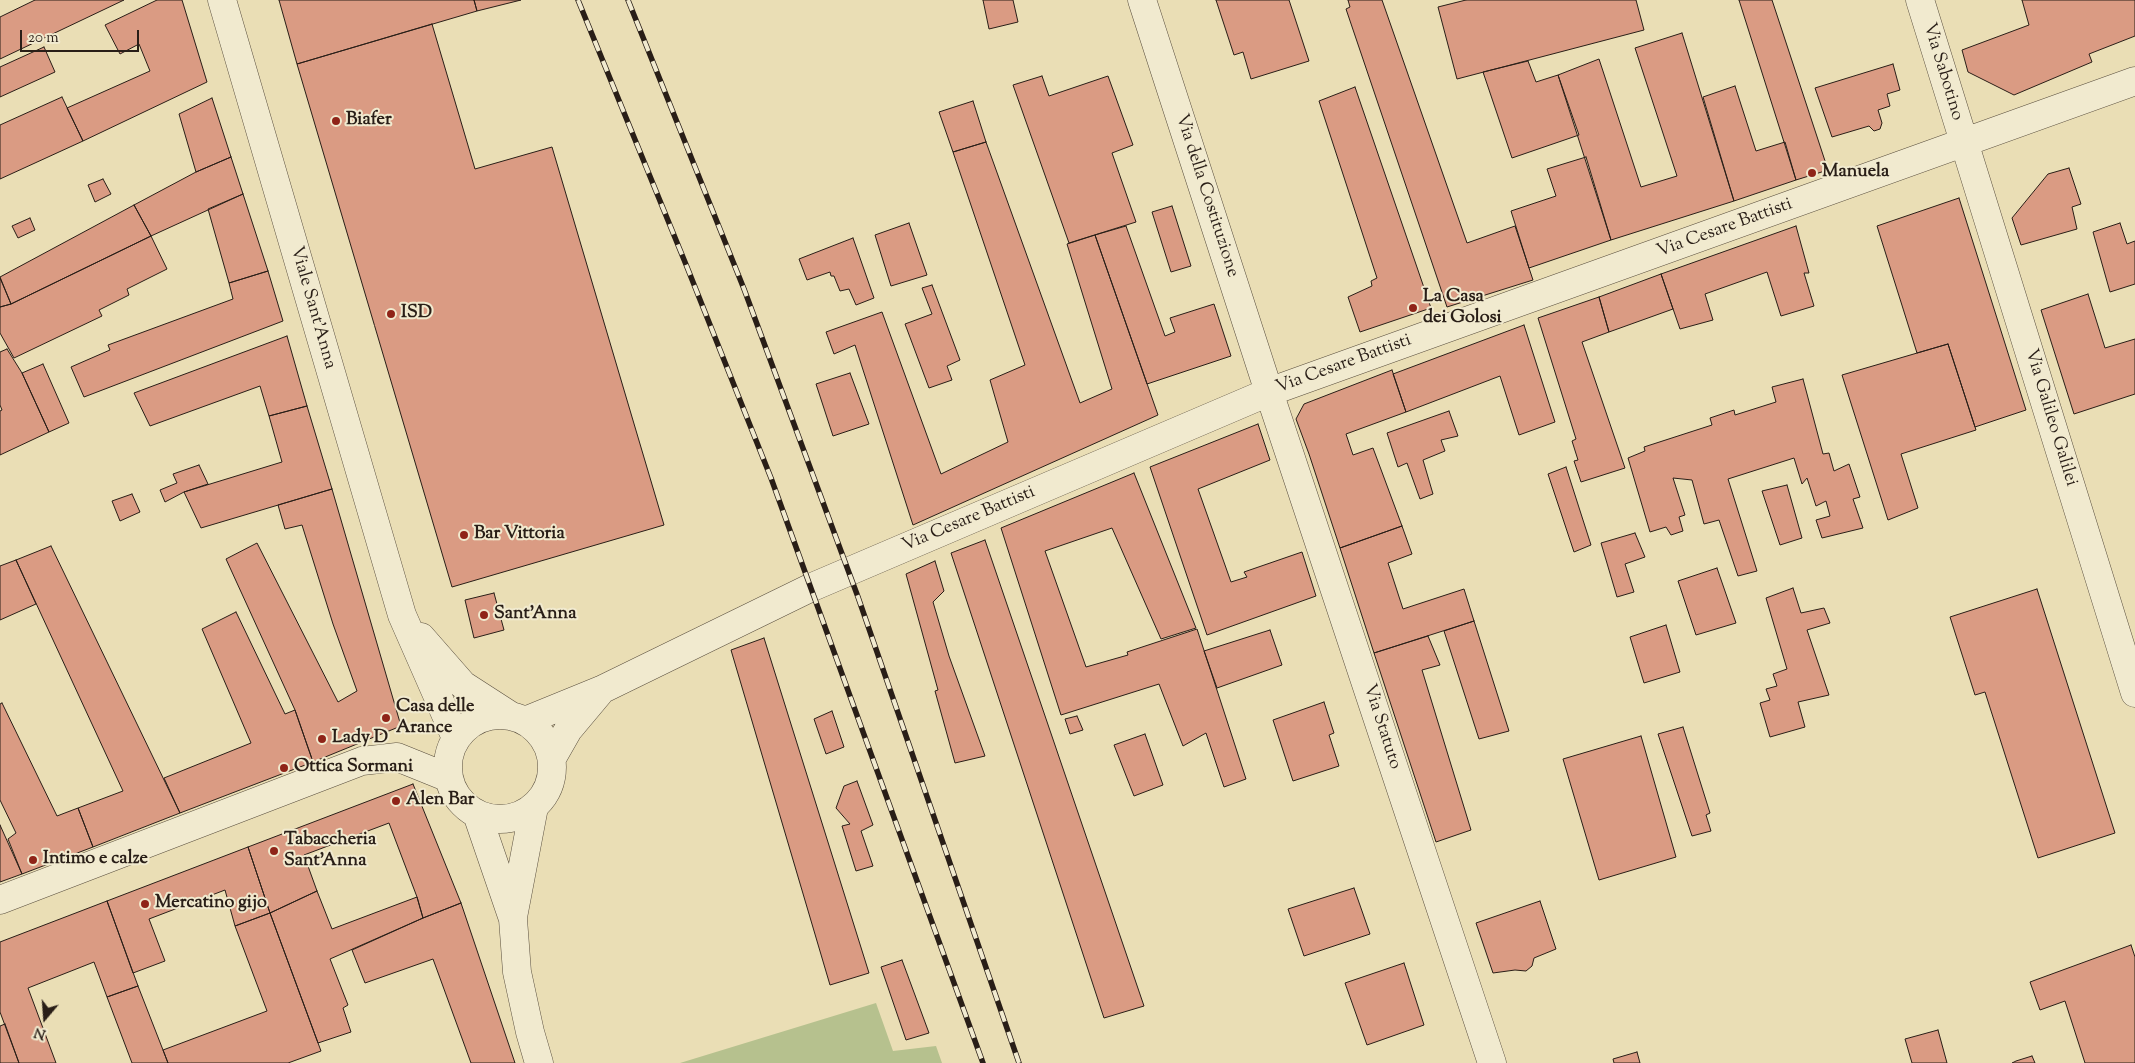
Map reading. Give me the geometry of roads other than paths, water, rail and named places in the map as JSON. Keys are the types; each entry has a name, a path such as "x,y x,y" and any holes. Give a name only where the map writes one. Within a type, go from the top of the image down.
{"street":[{"name":"Viale Sant'Anna","path":"222,0 402,615 456,738"},
{"name":"Via della Costituzione","path":"1142,0 1269,392"},
{"name":"Via Sabotino","path":"1920,0 1965,143"},
{"name":"Via Cesare Battisti","path":"518,718 602,690 810,588 1269,392 2135,81"},
{"name":"Via Galileo Galilei","path":"1965,143 2135,693"},
{"name":"Via Statuto","path":"1269,392 1492,1063"},
{"name":"Viale Sant'Anna","path":"402,615 463,685 518,718"},
{"name":"Via Cesare Battisti","path":"552,758 568,730 602,690"},
{"path":"495,715 518,718 538,731 547,743 552,758 552,776 545,793 534,807 521,815 491,818 477,814 464,805 454,793 448,778 447,764 450,750 456,738 466,726 480,718 495,715"},
{"path":"0,900 362,761 397,757 448,778"},
{"path":"513,919 534,807"},
{"path":"477,814 513,919 517,972 530,1032 540,1063"}],"railway":[{"path":"578,0 771,478 983,1063"},
{"path":"628,0 744,289 858,597 1019,1063"}],"place":[{"name":"Biafer","path":"336,121"},
{"name":"Manuela","path":"1812,173"},
{"name":"La Casa dei Golosi","path":"1413,308"},
{"name":"ISD","path":"391,314"},
{"name":"Bar Vittoria","path":"464,535"},
{"name":"Sant'Anna","path":"484,615"},
{"name":"Casa delle Arance","path":"386,718"},
{"name":"Lady D","path":"322,739"},
{"name":"Ottica Sormani","path":"284,768"},
{"name":"Alen Bar","path":"396,801"},
{"name":"Tabaccheria Sant'Anna","path":"274,851"},
{"name":"Intimo e calze","path":"33,860"},
{"name":"Mercatino gijo","path":"145,904"}]}
